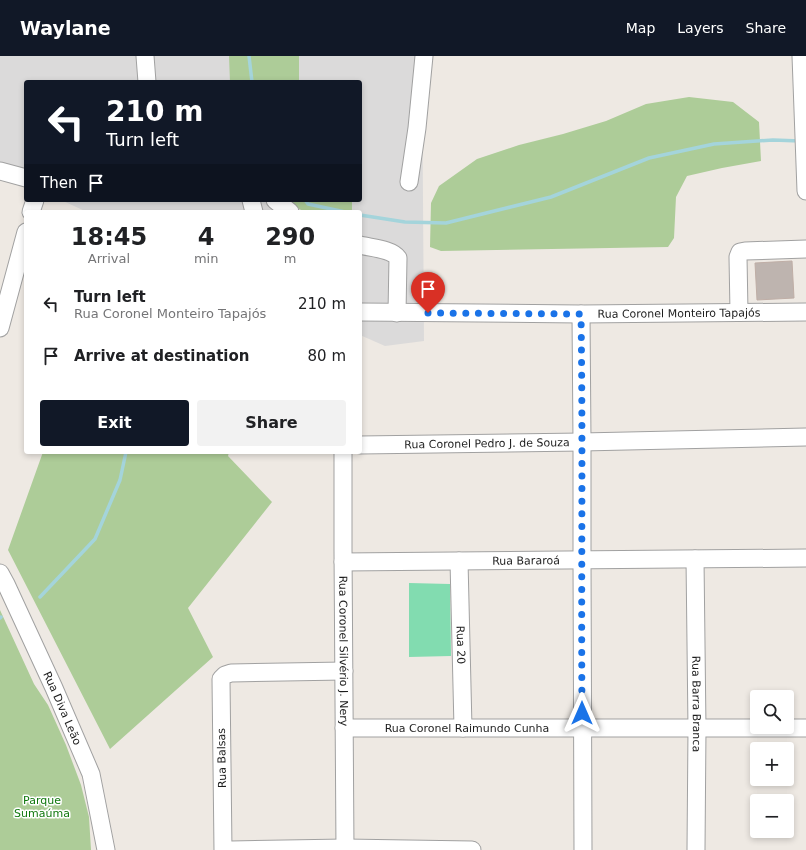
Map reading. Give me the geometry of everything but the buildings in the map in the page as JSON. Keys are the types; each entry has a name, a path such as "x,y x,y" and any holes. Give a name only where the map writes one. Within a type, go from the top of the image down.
{"street":[{"path":"145,56 147,80"},
{"path":"409,182 417,128 424,56"},
{"path":"801,56 806,191"},
{"path":"0,171 24,177"},
{"path":"278,202 288,210"},
{"path":"0,328 24,239"},
{"path":"362,245 391,252 398,258 397,312"},
{"path":"739,312 738,257 740,252 806,249"},
{"name":"Rua Coronel Monteiro Tapajós","path":"362,312 581,314 806,312"},
{"path":"581,314 583,850"},
{"name":"Rua Coronel Pedro J. de Souza","path":"362,445 806,437"},
{"name":"Rua Coronel Silvério J. Nery","path":"343,454 345,849"},
{"name":"Rua Bararoá","path":"343,562 806,558"},
{"name":"Rua Barra Branca","path":"695,559 698,729 696,850"},
{"name":"Rua 20","path":"459,561 463,728"},
{"name":"Rua Diva Leão","path":"0,573 51,681 91,774 106,850"},
{"name":"Rua Balsas","path":"223,850 221,679 225,675 231,673 344,671"},
{"name":"Rua Coronel Raimundo Cunha","path":"344,728 806,728"},
{"path":"231,850 472,850"}],"shaded area":[{"path":"0,56 422,56 424,341 385,346 362,336 362,210 83,210 65,202 362,202 362,80 24,80 24,185 0,179"}],"green space":[{"path":"229,56 299,56 299,80 230,80"},
{"path":"689,97 733,102 759,122 761,161 687,176 676,197 674,238 668,247 441,251 430,247 431,203 439,186 477,159 519,145 606,121 646,104"},
{"path":"292,202 352,202 352,210 302,210 297,208"},
{"path":"42,454 228,454 228,456 272,502 188,608 213,657 110,749 8,550"},
{"path":"409,583 450,584 451,656 409,657"},
{"name":"Parque Sumaúma","path":"0,610 34,684 48,705 66,745 81,785 89,817 91,850 0,850"}],"waterway":[{"path":"249,56 252,80"},
{"path":"362,215 405,222 446,223 551,197 649,158 714,144 773,140 800,141"},
{"path":"306,202 308,204 336,210"},
{"path":"40,597 95,539 120,480 126,454"}],"route":[{"path":"428,313 581,314 582,713"}]}
